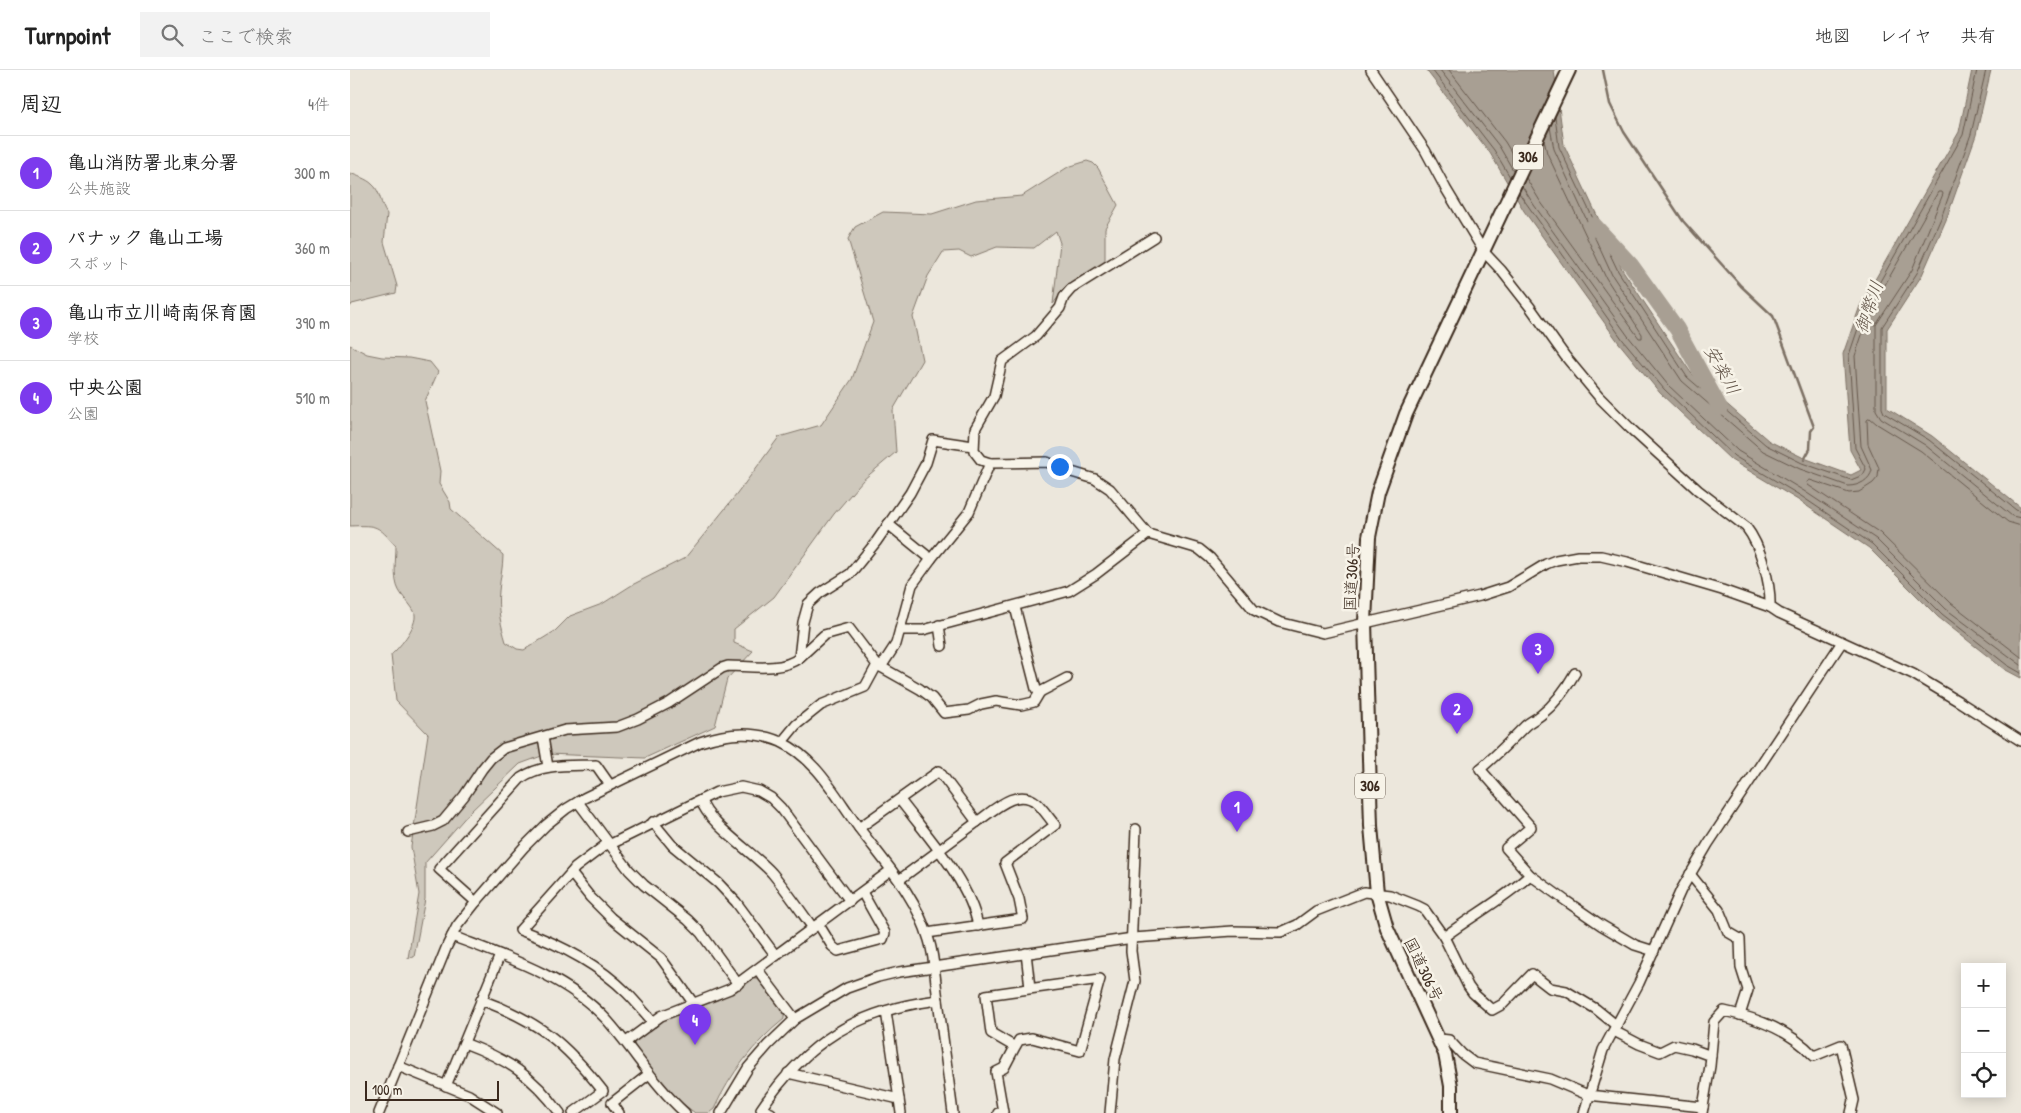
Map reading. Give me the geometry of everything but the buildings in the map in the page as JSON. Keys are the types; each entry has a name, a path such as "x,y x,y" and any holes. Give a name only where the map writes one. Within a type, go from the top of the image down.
{"highway":[{"name":"国道306号","path":"1451,1113 1451,1086 1440,1039 1390,935 1377,893 1371,826 1365,622 1369,537 1378,492 1406,414 1569,70"}],"street":[{"path":"1372,70 1425,150 1446,189 1501,270 1598,397 1666,462 1746,527 1752,535 1762,563 1770,596 1770,607"},
{"path":"1154,237 1071,289 1064,297 1060,308 1036,336 1002,361 994,396 975,429 974,446 980,460 990,463 1047,462 1094,479 1110,489 1148,534 1199,549 1210,558 1254,610 1279,622 1323,633 1480,596 1508,587 1556,560 1578,556 1601,556 1722,590 1770,607 1779,614 1924,680 2021,742"},
{"path":"799,658 803,622 808,604 820,593 850,574 900,509 921,473 933,440 974,446"},
{"path":"782,742 796,725 821,705 865,687 896,644 912,584 969,512 990,463"},
{"path":"888,524 931,558"},
{"path":"900,630 923,630 1015,607 1069,591 1109,564 1148,534"},
{"path":"1015,607 1036,689 1040,692"},
{"path":"939,625 942,646"},
{"path":"408,832 433,826 443,821 464,796 491,758 504,748 565,730 617,727 638,719 669,703 722,668 728,666 779,667 791,664 824,635 849,628 879,666 920,689 932,698 944,713 969,710 996,700 1025,705 1034,702 1040,692 1067,678"},
{"path":"1584,1113 1603,1050 1654,951 1681,890 1708,844 1842,642"},
{"path":"1575,673 1554,702 1542,714 1527,724 1495,757 1480,769 1531,827 1506,848 1530,875 1601,925 1635,945 1654,951"},
{"path":"381,1113 398,1066 452,936 463,917 546,825 578,802 700,742 716,737 747,734 782,742 814,766 892,870 916,907 927,933 934,967 953,1113"},
{"path":"543,737 548,766"},
{"path":"476,902 439,869 514,785 529,773 548,766 596,765 610,786"},
{"path":"860,828 939,771 977,822"},
{"path":"653,1022 627,992 590,964 569,950 520,930 575,868 608,844 717,792 735,787 751,788 765,793 781,808 850,901"},
{"path":"899,880 1006,801 1014,798 1032,800 1038,804 1055,825 1005,863 1019,899 1022,919 927,933"},
{"path":"701,800 703,808 710,818 771,873 838,951 883,938 884,933 862,892"},
{"path":"900,800 966,892 978,926"},
{"path":"578,802 629,870 644,885 673,906 701,933 738,984"},
{"path":"653,822 681,854 718,883 736,902 776,956"},
{"path":"1110,1113 1114,1059 1134,984 1131,951 1136,830"},
{"path":"626,1042 661,1016 715,996 738,984 892,870"},
{"path":"571,873 590,897 611,918 661,958 694,1004"},
{"path":"1690,874 1719,910 1728,932 1740,939 1742,968 1748,990 1740,1015"},
{"path":"1444,937 1495,903 1530,875"},
{"path":"721,1113 732,1093 758,1056 796,1019 830,997 862,982 899,972 1133,938 1233,931 1281,932 1297,925 1316,911 1364,892 1390,895 1424,909 1444,937 1468,986 1492,1010 1503,1004 1532,974 1550,988 1566,991 1596,1009 1616,1028 1639,1044 1660,1052 1674,1045 1692,1048 1711,1056"},
{"path":"452,936 536,970 564,986 605,1018 626,1042 667,1097 685,1113"},
{"path":"1026,954 1030,988"},
{"path":"446,1086 500,955"},
{"path":"758,970 796,1019"},
{"path":"998,1113 1003,1112 996,1072 1004,1068 1016,1046 1019,1040 1032,1038 1080,1051 1100,979 986,994 991,1034 1016,1046"},
{"path":"481,1000 517,1014 542,1028 566,1047 580,1062 603,1091 573,1113"},
{"path":"771,1113 761,1109 776,1086 804,1056 824,1040 865,1017 938,1000"},
{"path":"886,1011 901,1113"},
{"path":"1440,1039 1449,1040 1462,1054 1474,1063 1550,1079 1588,1095 1702,1110 1711,1056 1714,1022 1724,1011 1767,1024 1802,1043 1814,1056 1841,1045 1854,1100 1851,1113"},
{"path":"464,1043 495,1056 522,1072 548,1096 560,1113"},
{"path":"398,1066 468,1095 498,1113"},
{"path":"788,1073 899,1099"},
{"path":"619,1113 612,1103 649,1074"}],"shaded area":[{"path":"1087,161 1093,163 1098,168 1118,205 1105,228 1105,262 1065,288 1053,304 1060,243 1056,231 1034,248 997,247 971,257 959,251 943,252 928,276 913,317 922,360 893,410 896,452 863,480 834,514 774,597 734,629 734,643 753,651 727,679 715,726 645,758 547,754 520,764 470,812 425,863 425,899 414,957 408,958 419,894 411,847 428,734 396,701 391,655 412,628 415,616 412,607 397,586 395,572 396,546 385,534 372,526 350,526 350,345 367,354 430,362 438,372 425,401 440,471 439,484 450,502 451,509 503,555 499,586 501,623 506,642 517,649 524,650 555,631 570,616 602,604 632,585 685,558 737,494 779,437 821,425 852,379 873,322 848,239 855,227 883,212 932,214 976,200 1022,196 1068,167"},
{"path":"350,173 370,182 379,194 387,214 384,242 397,286 396,293 352,304 350,307"},
{"path":"753,979 761,979 784,1011 784,1019 763,1038 735,1071 714,1109 709,1113 695,1113 671,1095 635,1047 634,1042 663,1020 718,1000"}],"water":[{"name":"御幣川","path":"1426,70 1554,70 1564,145 1622,269 1691,373 1769,441 1804,458 1851,475 1861,470 1850,450 1843,354 1860,306 1959,132 1972,70 1991,70 1976,135 1946,220 1922,275 1887,329 1887,408 1932,436 2021,508 2021,678 2004,669 1938,617 1869,548 1798,500 1731,460 1660,393 1619,343 1524,211 1490,153"}],"waterway":[{"path":"1603,70 1610,104 1624,132 1683,221 1741,286 1773,316 1814,427 1811,431 1810,449 1804,460"},
{"name":"安楽川","path":"1594,225 1631,265 1677,329 1720,408"}],"place":[{"name":"亀山市立川崎南保育園","path":"1538,674"},
{"name":"パナック 亀山工場","path":"1457,734"},
{"name":"亀山消防署北東分署","path":"1237,832"},
{"name":"中央公園","path":"695,1045"}]}
